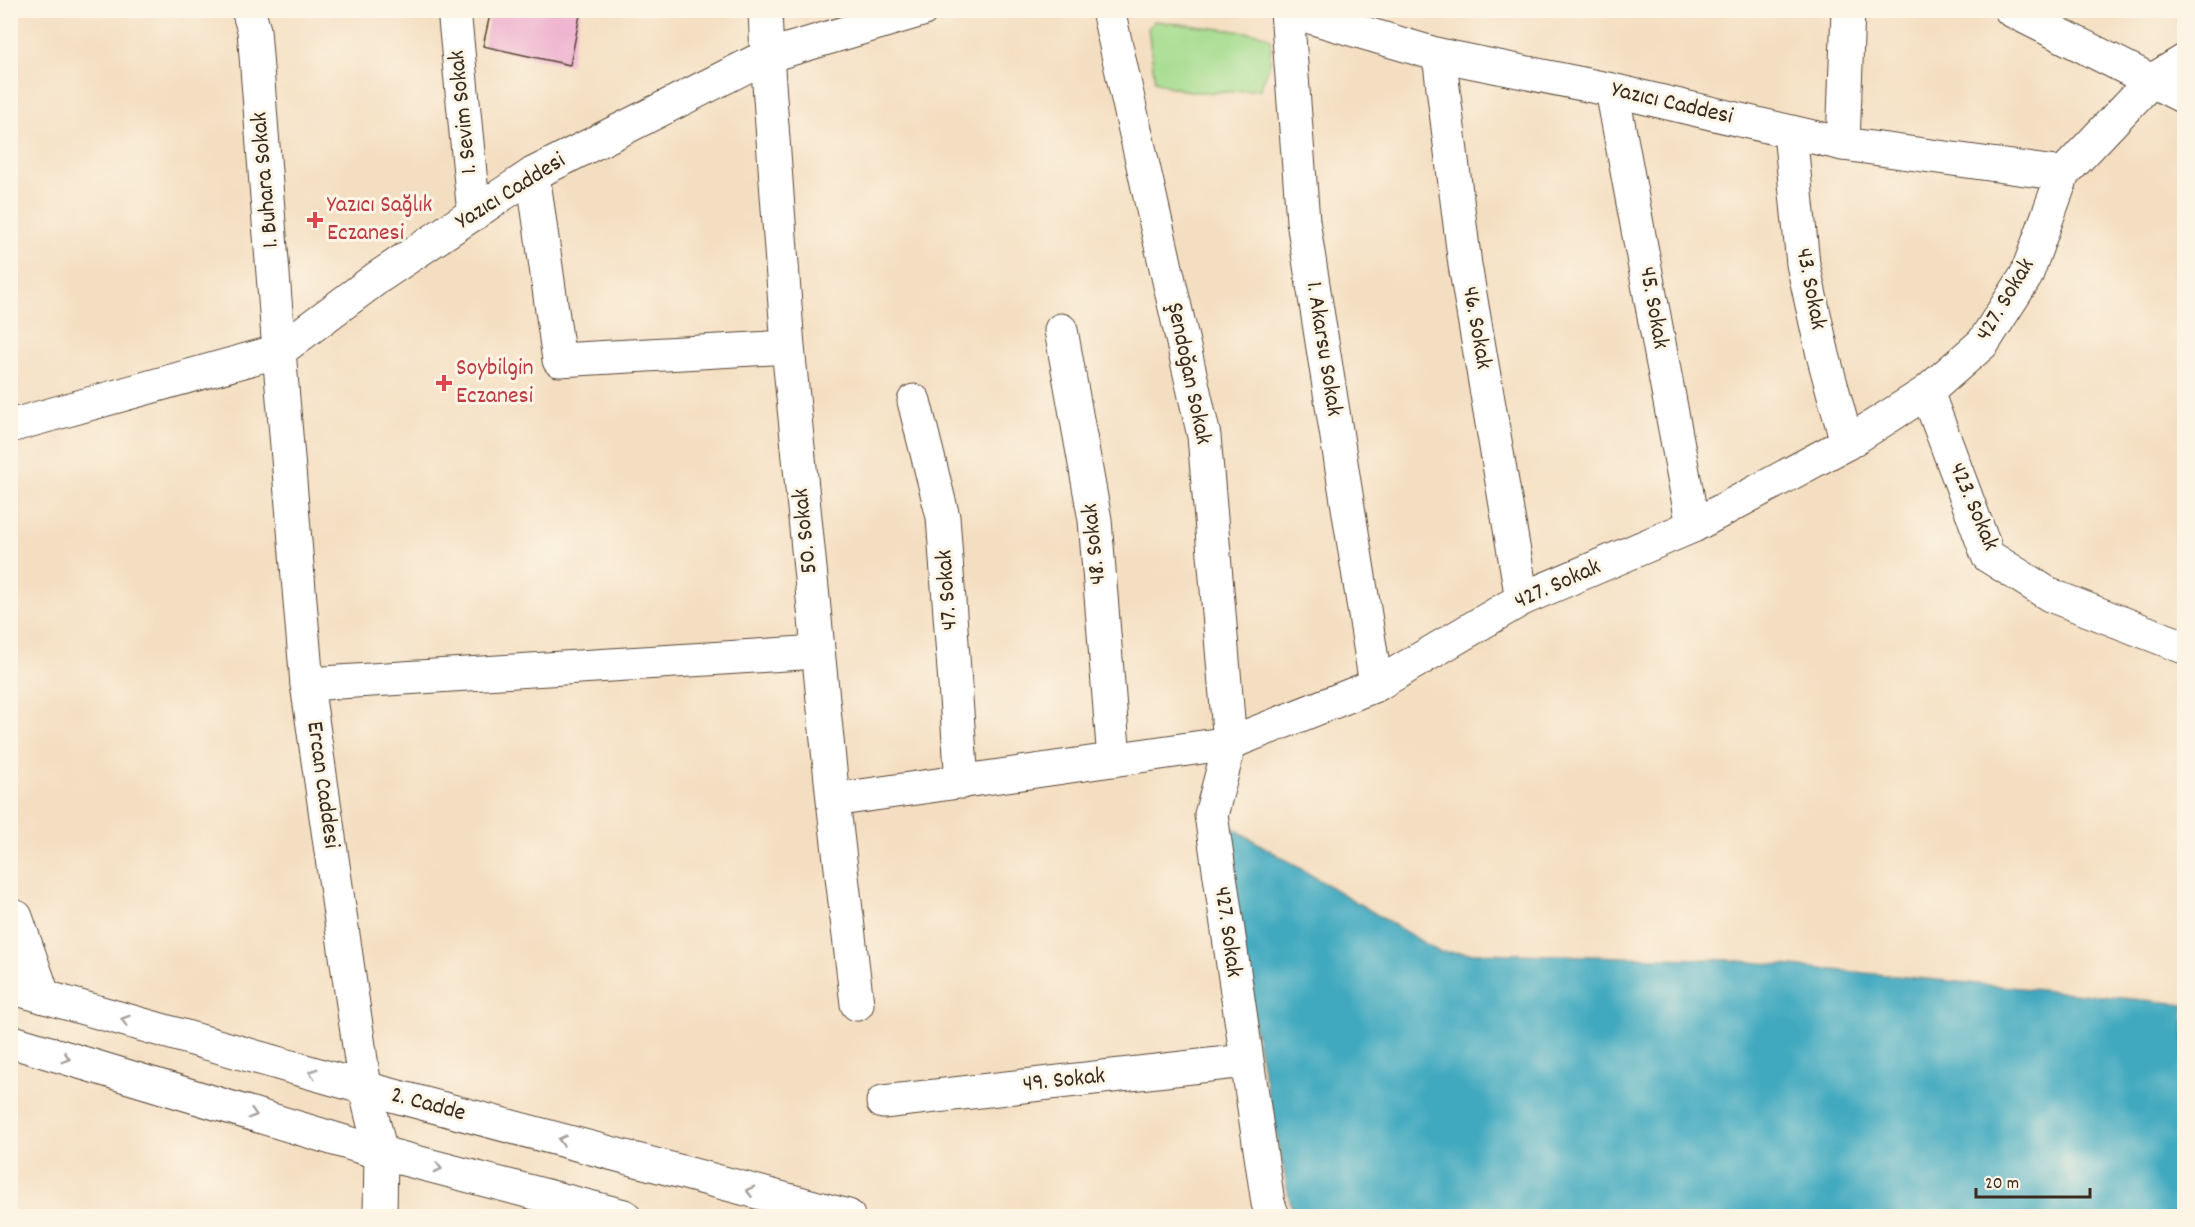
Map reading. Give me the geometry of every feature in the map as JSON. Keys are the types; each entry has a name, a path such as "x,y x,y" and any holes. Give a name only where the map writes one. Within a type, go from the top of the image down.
{"street":[{"name":"1. Buhara Sokak","path":"248,10 254,30 279,351"},
{"name":"1. Sevim Sokak","path":"454,10 474,214"},
{"name":"50. Sokak","path":"765,10 788,347 833,800 857,1004"},
{"name":"Yazıcı Caddesi","path":"10,426 279,351 377,278 533,174 767,56 922,10"},
{"name":"Şendoğan Sokak","path":"1108,10 1204,436 1230,743"},
{"path":"1843,144 1848,10"},
{"path":"2011,10 2184,97"},
{"name":"Yazıcı Caddesi","path":"1287,11 1439,55 1612,90 1843,144 2063,174"},
{"name":"1. Akarsu Sokak","path":"1287,11 1303,221 1376,685"},
{"name":"46. Sokak","path":"1439,55 1465,265 1522,599"},
{"name":"427. Sokak","path":"1273,1216 1268,1203 1245,1061 1210,815 1230,743 1376,685 1522,599 1693,526 1847,443 1928,392 1983,343 2026,276 2063,174 2151,81 2184,61"},
{"name":"45. Sokak","path":"1612,90 1693,526"},
{"name":"43. Sokak","path":"1790,132 1803,264 1823,355 1847,443"},
{"path":"533,174 559,360 788,347"},
{"name":"48. Sokak","path":"1061,330 1095,520 1114,760"},
{"name":"Ercan Caddesi","path":"279,351 307,684 365,1088 381,1153 380,1216"},
{"name":"423. Sokak","path":"1928,392 1989,556 2050,595 2184,647"},
{"name":"47. Sokak","path":"914,401 943,518 962,782"},
{"path":"307,684 818,652"},
{"path":"833,800 1230,743"},
{"path":"10,915 16,917 44,997"},
{"name":"2. Cadde","path":"10,987 365,1088 848,1216"},
{"path":"10,1041 381,1153 624,1216"},
{"name":"49. Sokak","path":"883,1102 1245,1061"}],"green space":[{"path":"1154,21 1262,34 1271,39 1270,64 1260,89 1194,92 1155,81 1148,28"}],"water":[{"path":"1211,815 1439,952 1730,960 2184,1004 2184,1216 1293,1216"}],"building":[{"path":"491,10 581,10 570,65 483,46"}],"place":[{"name":"Yazıcı Sağlık Eczanesi","path":"315,220"},
{"name":"Soybilgin Eczanesi","path":"444,383"}]}
